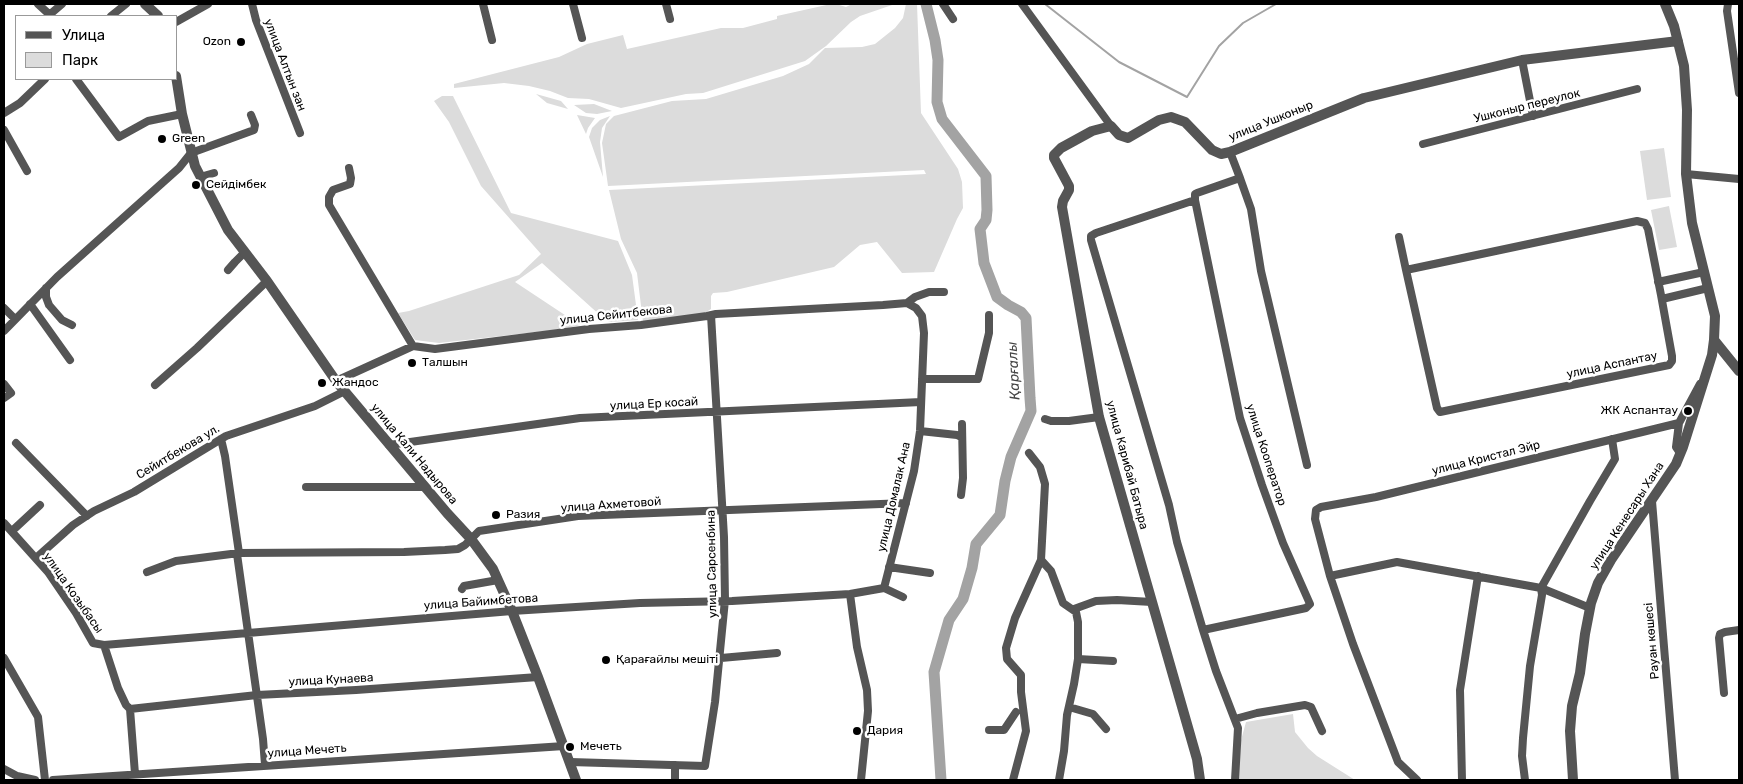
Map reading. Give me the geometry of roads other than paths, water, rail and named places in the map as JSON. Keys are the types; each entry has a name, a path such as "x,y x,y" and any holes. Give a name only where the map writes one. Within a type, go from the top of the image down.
{"street":[{"path":"38,4 48,15"},
{"path":"50,15 62,4"},
{"path":"113,15 126,4"},
{"path":"145,4 157,15"},
{"path":"178,21 208,4"},
{"name":"улица Алтын зан","path":"252,4 263,39 300,133"},
{"path":"483,4 492,40"},
{"path":"573,4 582,38"},
{"path":"666,4 670,19"},
{"path":"943,4 953,19"},
{"path":"1022,4 1111,126"},
{"name":"улица Кенесары Хана","path":"1573,780 1570,731 1572,714 1590,608 1598,583 1606,568 1676,464 1712,355 1714,340 1715,316 1692,223 1686,174 1684,66 1674,26 1665,4"},
{"path":"1728,4 1727,7 1736,45 1739,93"},
{"name":"улица Ушконыр","path":"1111,126 1119,135 1128,138 1159,120 1171,117 1185,122 1215,153 1230,152 1364,98 1522,60 1678,41"},
{"path":"1522,60 1533,116"},
{"path":"4,113 20,103 44,80"},
{"path":"77,80 120,137 148,120 182,114"},
{"name":"улица Кали Надырова","path":"177,80 191,153 200,177 228,230 268,281 336,381 424,487 471,539 492,569 512,611 576,780"},
{"name":"Ушконыр переулок","path":"1423,144 1637,89"},
{"path":"4,331 46,288 179,168 191,153 254,130 255,125 252,115"},
{"name":"улица Карибай Батыра","path":"1111,126 1092,131 1061,148 1054,155 1054,158 1069,186 1062,207 1099,417 1197,759 1200,780"},
{"path":"4,130 27,171"},
{"path":"1230,152 1251,209 1261,271 1307,466"},
{"path":"336,381 413,346 329,205 329,197 333,190 350,184 349,168"},
{"path":"200,177 214,173"},
{"path":"1686,174 1739,179"},
{"path":"1235,780 1238,728 1216,671 1203,630 1091,236 1195,200 1197,192 1240,178"},
{"name":"улица Кооператор","path":"1195,200 1240,418 1262,485 1310,604 1306,608 1203,630"},
{"name":"улица Аспантау","path":"1399,237 1406,270 1437,408 1440,412 1669,365 1672,361 1662,299 1648,229 1645,223 1637,221 1406,270"},
{"path":"228,270 245,252"},
{"path":"1658,282 1704,272"},
{"path":"155,385 268,281"},
{"path":"46,288 46,297 49,305 62,320 72,325"},
{"path":"1662,299 1708,288"},
{"path":"907,303 915,297 929,292 944,292"},
{"name":"улица Сейитбекова","path":"413,346 435,349 716,314 907,303"},
{"name":"улица Домалак Ана","path":"884,588 914,471 920,431 924,333 922,316 916,308 907,303"},
{"path":"30,304 70,360"},
{"path":"4,308 15,320"},
{"name":"улица Сарсенбина","path":"570,762 704,766 721,658 726,600 718,412 711,315"},
{"path":"922,379 978,379 989,333 989,315"},
{"path":"1714,340 1739,371"},
{"path":"1680,453 1676,447 1678,423 1704,379"},
{"path":"4,384 11,393 4,398"},
{"name":"Сейитбекова ул.","path":"36,558 73,525 134,492 221,438 315,406 345,391"},
{"name":"улица Ер косай","path":"389,445 580,418 921,402"},
{"path":"1044,419 1069,421 1099,417"},
{"name":"улица Кристал Эйр","path":"1417,780 1405,771 1398,762 1353,644 1330,576 1315,519 1316,510 1321,507 1376,496 1678,423"},
{"path":"961,495 963,478 962,424"},
{"path":"920,431 961,437"},
{"path":"221,438 225,456 265,765"},
{"path":"1525,780 1522,756 1523,738 1530,666 1542,595 1541,588 1615,459 1612,439"},
{"path":"16,443 87,516"},
{"path":"989,730 1004,730 1017,712 1021,692 1021,675 1007,660 1006,648 1015,618 1041,560 1045,484 1040,467 1029,453"},
{"path":"306,487 424,487"},
{"name":"Рауан көшесі","path":"1652,500 1675,780"},
{"name":"улица Ахметовой","path":"148,572 176,560 238,553 404,552 458,549 479,531 578,516 906,503"},
{"path":"12,531 40,506"},
{"name":"улица Козыбасы","path":"4,523 48,572 93,642 104,645 118,688 128,707 135,774"},
{"path":"1041,560 1051,571 1063,603 1076,612 1078,622 1078,659 1059,780"},
{"path":"1330,576 1397,562 1541,588 1590,608"},
{"path":"890,567 930,573"},
{"path":"1462,780 1460,690 1478,576"},
{"path":"462,589 464,586 498,580"},
{"path":"884,588 903,597"},
{"name":"улица Байимбетова","path":"104,645 512,611 640,603 850,594 884,588"},
{"path":"850,594 857,647 867,690 868,711 861,780"},
{"path":"1074,609 1096,601 1152,602"},
{"path":"1724,692 1719,638 1720,634 1725,632 1739,630"},
{"path":"721,658 777,653"},
{"path":"4,658 38,717 45,780"},
{"path":"1078,659 1113,661"},
{"name":"улица Кунаева","path":"128,707 256,695 421,686 538,677"},
{"path":"1234,719 1305,705 1311,707 1322,731"},
{"path":"1069,707 1093,714 1106,729"},
{"path":"1013,780 1026,731 1017,712"},
{"name":"улица Мечеть","path":"53,780 124,778 135,774 564,746"},
{"path":"675,765 675,780"},
{"path":"4,770 17,776 35,780"}],"waterway":[{"name":"Қарғалы","path":"926,4 938,60 937,102 942,119 986,176 986,220 980,229 984,263 997,297 1021,312 1026,318 1031,411 1011,457 1000,515 976,544 972,568 963,599 949,620 934,672 941,780"},
{"path":"1045,4 1119,62 1187,97 1219,46 1243,23 1276,4"}],"place":[{"name":"Ozon","path":"241,42"},
{"name":"Green","path":"162,139"},
{"name":"Сейдімбек","path":"196,185"},
{"name":"Талшын","path":"412,363"},
{"name":"Жандос","path":"322,383"},
{"name":"ЖК Аспантау","path":"1688,411"},
{"name":"Разия","path":"496,515"},
{"name":"Қарағайлы мешіті","path":"606,660"},
{"name":"Дария","path":"857,731"},
{"name":"Мечеть","path":"570,747"}]}
